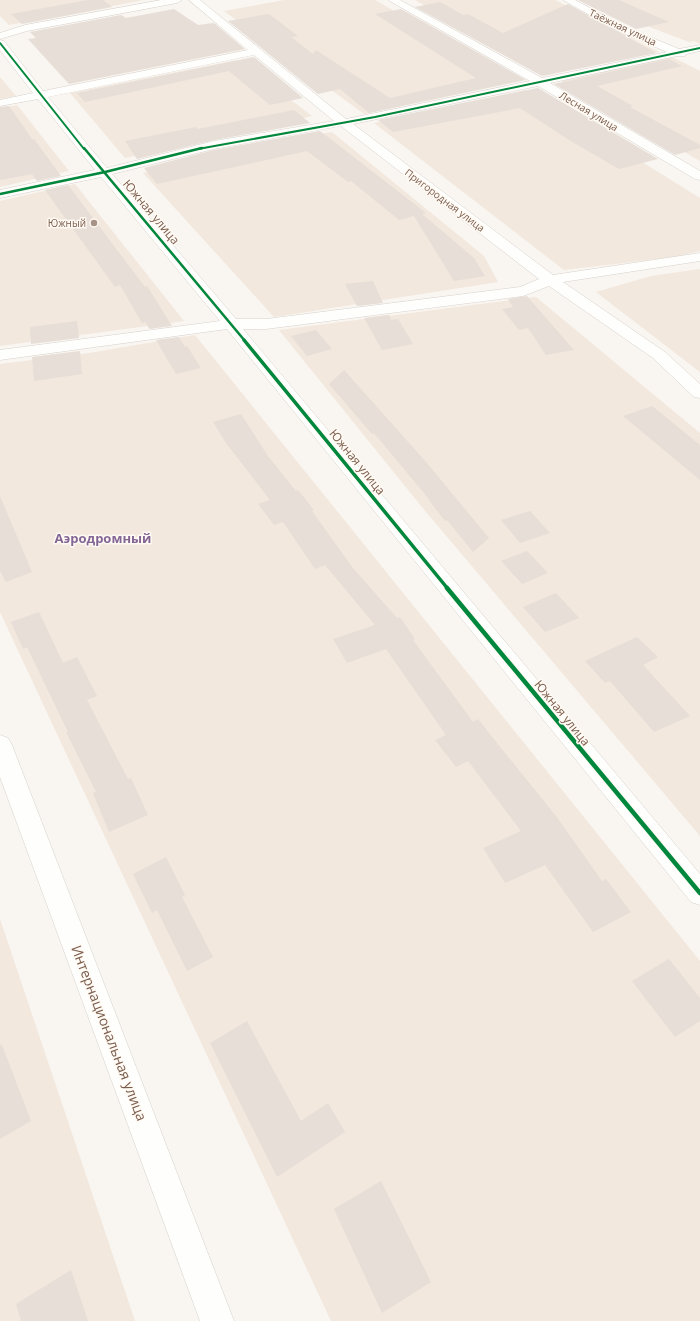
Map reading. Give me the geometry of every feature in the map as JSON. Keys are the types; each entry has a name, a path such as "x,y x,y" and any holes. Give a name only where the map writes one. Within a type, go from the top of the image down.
{"street":[{"path":"0,36 25,28 177,0"},
{"name":"Лесная улица","path":"393,0 540,82 700,176"},
{"name":"Таёжная улица","path":"568,0 622,29 693,60"},
{"name":"Пригородная улица","path":"200,1 257,51 344,123 550,280 659,355 700,393"},
{"name":"Южная улица","path":"0,43 39,94 231,324 571,740 700,893"},
{"path":"0,194 105,172 214,145 344,123 700,48"},
{"path":"0,103 257,51"},
{"path":"0,354 231,324 266,324 523,291 550,280 700,257"},
{"name":"Интернациональная улица","path":"0,745 217,1321"}],"shaded area":[{"path":"0,0 144,0 9,25 0,16"},
{"path":"284,0 375,0 515,81 364,114 224,11"},
{"path":"415,0 555,0 659,52 546,75"},
{"path":"592,0 700,0 700,44 694,41 689,42 647,26"},
{"path":"672,57 700,71 700,161 561,81"},
{"path":"238,60 312,116 125,158 70,93"},
{"path":"0,77 16,96 0,99"},
{"path":"526,90 700,198 700,251 674,257 564,270 374,123"},
{"path":"17,105 69,171 0,187 0,109"},
{"path":"332,132 484,256 498,282 274,317 143,173 220,154"},
{"path":"75,184 184,321 0,346 0,201"},
{"path":"700,269 700,372 596,292 651,276"},
{"path":"536,297 700,433 700,836 421,506 279,330"},
{"path":"195,335 700,961 700,1321 331,1321 0,612 0,364 89,353"},
{"path":"0,919 135,1321 0,1321"}],"building":[{"path":"88,0 103,0 112,7 22,24 11,14"},
{"path":"578,0 619,0 669,22 636,29"},
{"path":"440,2 463,15 468,14 503,33 568,4 656,53 542,76 415,7"},
{"path":"174,9 198,25 214,23 245,49 69,84 28,39 36,38 30,32 121,15 126,18"},
{"path":"401,9 526,80 369,113 340,89 318,94 228,21 269,14 298,36 291,37 313,54 316,50 390,98 476,78 375,14"},
{"path":"254,57 303,98 270,105 229,71 85,102 77,93"},
{"path":"669,59 682,66 597,86 633,106 630,107 700,145 700,148 675,155 554,84"},
{"path":"538,88 658,159 619,169 569,140 520,108 393,132 378,120"},
{"path":"9,106 32,139 34,139 61,176 37,181 32,174 0,180 0,107"},
{"path":"294,110 310,123 214,140 137,159 125,141 196,127 198,129"},
{"path":"320,131 426,213 422,214 474,258 485,276 454,281 414,216 399,220 351,181 348,182 307,151 157,184 144,168 214,150"},
{"path":"68,185 145,287 147,286 172,326 149,329 146,322 142,323 120,285 115,287 45,190"},
{"path":"373,281 383,303 357,306 345,284"},
{"path":"527,296 574,350 546,355 528,328 519,330 502,309 513,307 508,299"},
{"path":"389,315 391,320 398,319 413,344 382,350 364,318"},
{"path":"77,321 79,338 31,344 30,327"},
{"path":"316,330 332,349 307,356 291,336"},
{"path":"179,337 185,347 187,346 201,368 176,374 156,340"},
{"path":"80,351 82,374 34,381 32,357"},
{"path":"344,370 426,462 489,538 473,552 447,520 445,521 429,499 374,433 372,434 329,384"},
{"path":"652,406 700,445 700,480 623,416"},
{"path":"241,414 268,456 296,491 298,490 314,510 312,511 353,568 397,618 400,617 415,639 413,640 473,722 478,719 556,816 602,881 606,879 631,912 593,932 545,865 505,883 483,848 521,831 468,761 456,767 435,740 446,735 386,649 347,663 333,639 375,625 325,565 315,569 283,522 274,525 258,504 270,500 226,443 213,422"},
{"path":"0,496 32,572 6,582 0,571"},
{"path":"530,511 550,533 520,543 501,520"},
{"path":"527,551 548,573 522,584 501,561"},
{"path":"556,593 579,618 545,632 523,607"},
{"path":"39,612 63,663 77,657 97,696 87,700 128,779 131,778 148,815 109,832 93,793 96,792 66,732 68,732 27,647 23,649 11,622"},
{"path":"637,637 658,657 643,665 690,716 654,732 610,681 605,683 585,661"},
{"path":"166,857 185,895 182,897 213,957 187,971 157,910 152,913 133,874"},
{"path":"669,959 700,998 700,1021 675,1037 632,981"},
{"path":"247,1021 301,1121 328,1103 345,1132 277,1177 210,1043"},
{"path":"0,1045 2,1045 31,1121 0,1139"},
{"path":"381,1181 431,1282 382,1313 334,1209"},
{"path":"71,1270 88,1321 21,1321 16,1304"}],"cycle path":[{"path":"0,43 56,115 232,325 700,893"},
{"path":"0,194 105,172 214,145 375,117 700,48"}],"place":[{"name":"Южный","path":"94,223"}],"district":[{"name":"Аэродромный","path":"103,538"}]}
